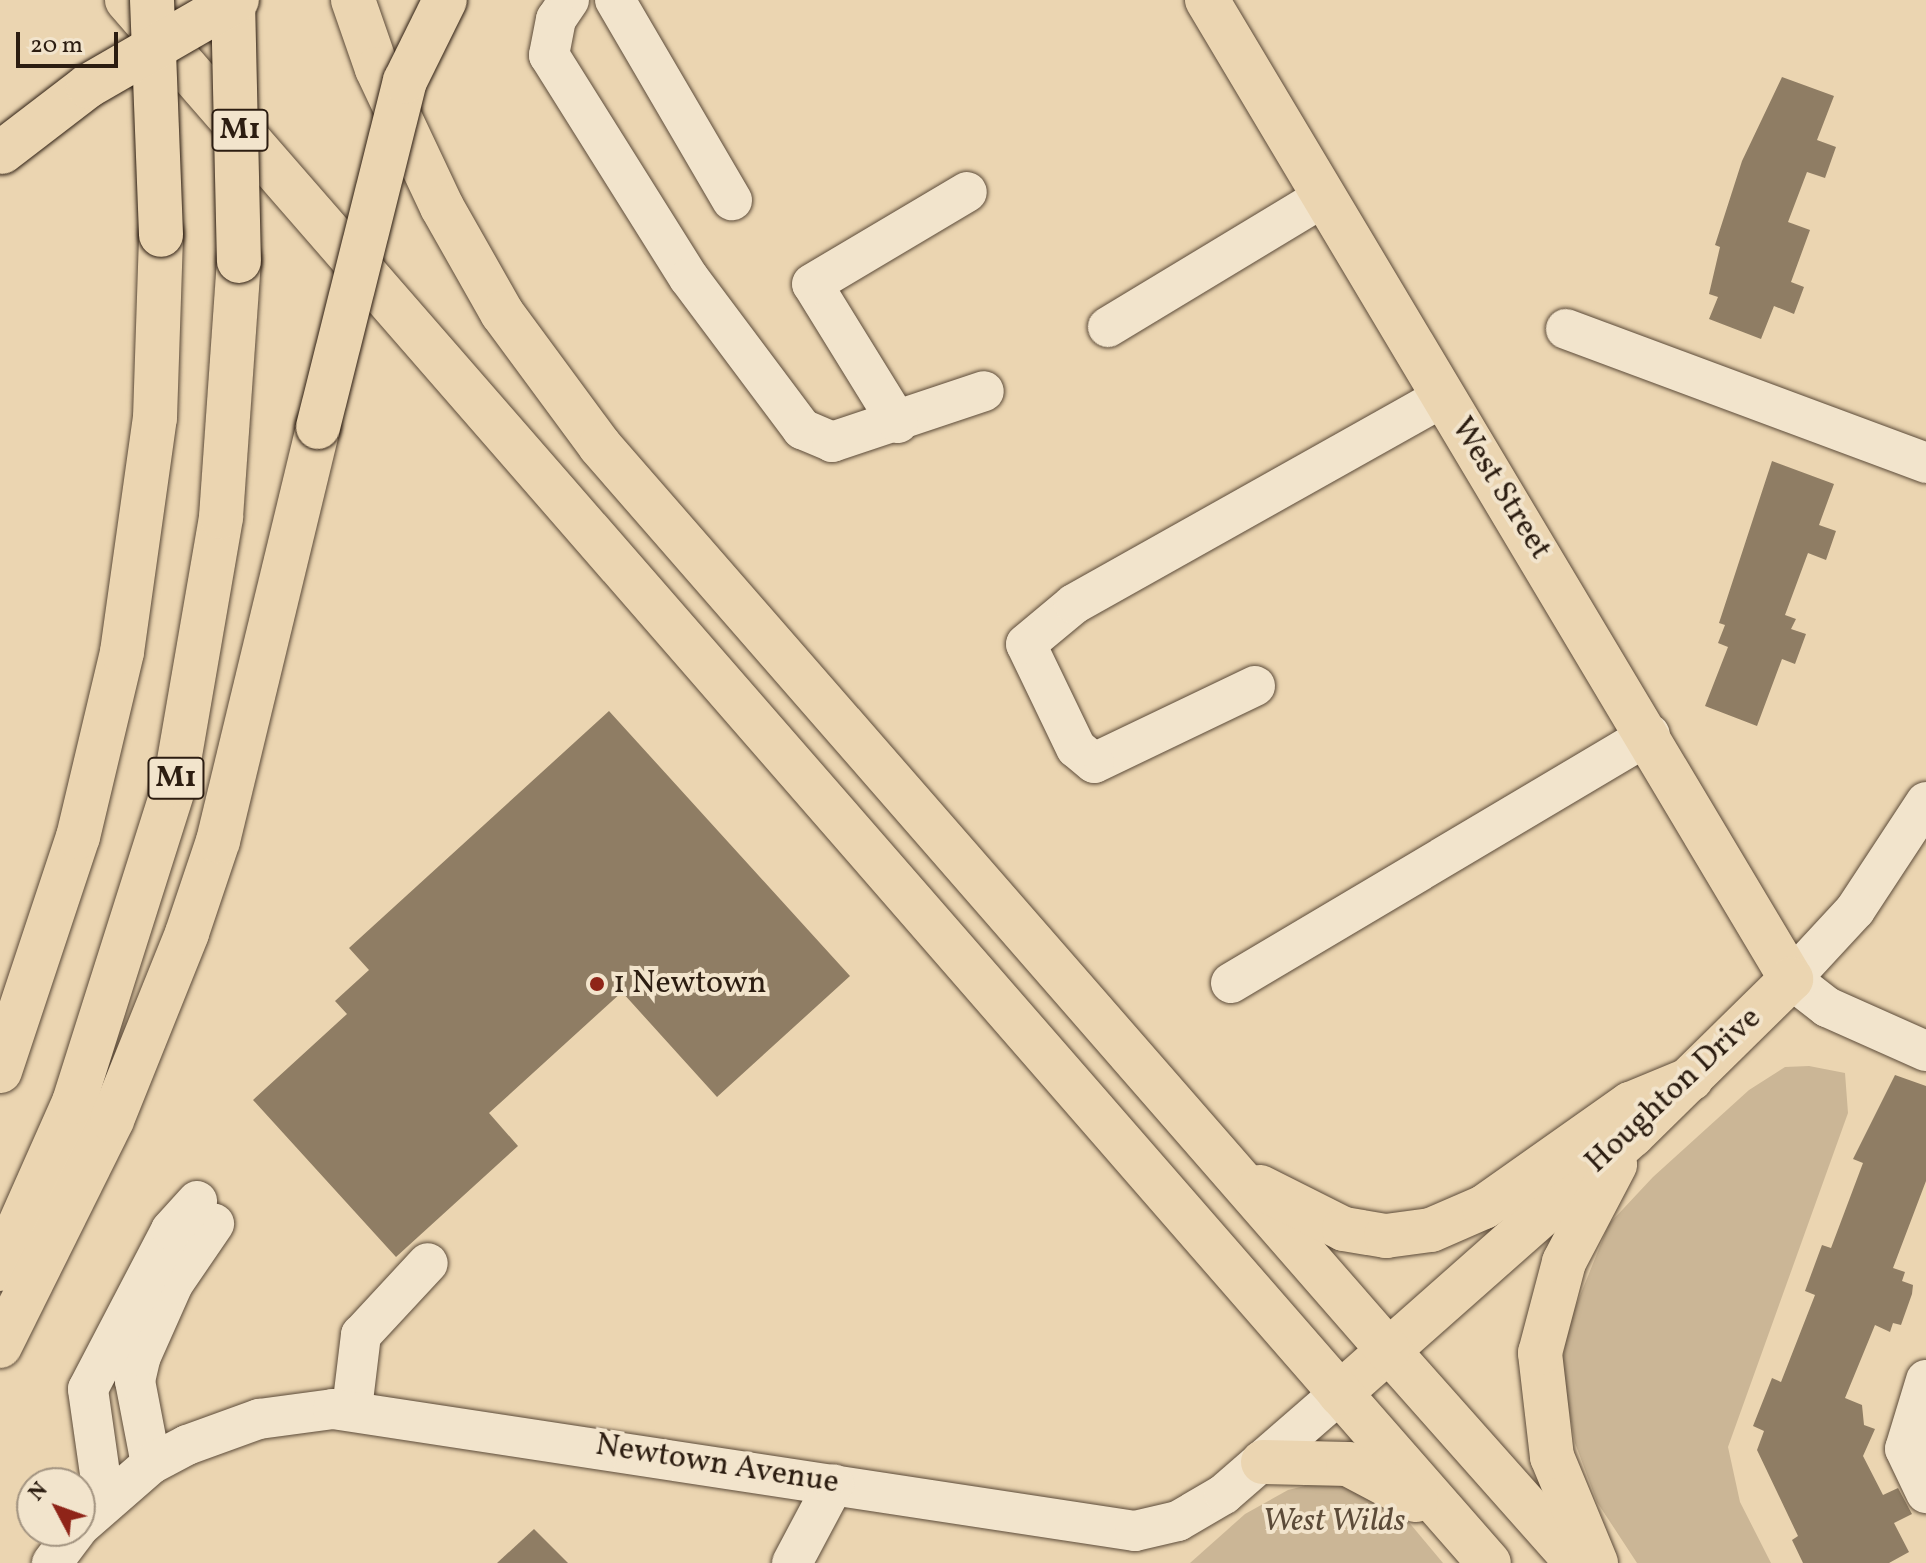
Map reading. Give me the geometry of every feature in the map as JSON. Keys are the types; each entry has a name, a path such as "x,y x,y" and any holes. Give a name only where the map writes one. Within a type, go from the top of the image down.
{"main road":[{"path":"127,0 1479,1552"},
{"name":"M1","path":"0,1071 78,837 122,652 155,418 161,235 152,0"},
{"path":"1,154 88,86 235,0"},
{"name":"M1","path":"0,1269 74,1102 175,784 219,532 239,261 235,0"},
{"path":"353,0 377,69 442,207 502,313 591,434 751,627 1577,1563"},
{"path":"0,1346 105,1134 191,920 218,841 405,81 445,0"},
{"name":"West Street","path":"1207,0 1443,397 1650,734 1791,979"},
{"name":"Houghton Drive","path":"1340,1393 1632,1135 1791,979"},
{"path":"1219,1157 1325,1223 1367,1235 1408,1235 1465,1217 1630,1104 1691,1079"},
{"path":"1596,1563 1552,1457 1540,1353 1564,1262 1632,1135"},
{"path":"1263,1462 1324,1461 1373,1472 1479,1552"}],"street":[{"path":"569,0 556,19 549,55 689,278 802,429 832,442 898,423 984,391"},
{"path":"615,0 732,200"},
{"path":"898,423 812,284 967,192"},
{"path":"1108,327 1325,196"},
{"path":"1566,329 1926,463"},
{"path":"1255,686 1094,763 1076,748 1026,644 1074,604 1443,397"},
{"path":"1231,983 1650,734"},
{"name":"Houghton Drive","path":"1791,979 1855,910 1926,802"},
{"path":"1791,979 1827,1007 1926,1051"},
{"path":"90,1467 88,1389 171,1230 206,1212 141,1356 135,1381 151,1464"},
{"path":"352,1409 361,1335 428,1263"},
{"path":"1926,1380 1905,1449 1926,1493"},
{"name":"Newtown Avenue","path":"96,1511 151,1464 259,1419 352,1409 1135,1531 1178,1521 1263,1462 1340,1393"},
{"path":"792,1563 834,1484"}],"green space":[{"path":"1809,1066 1845,1073 1848,1113 1728,1447 1740,1502 1771,1563 1637,1563 1597,1502 1575,1443 1561,1367 1569,1323 1609,1224 1653,1177 1749,1090 1785,1067"},
{"name":"West Wilds","path":"1341,1477 1407,1520 1443,1563 1190,1563 1245,1514 1288,1490"}],"building":[{"path":"1782,77 1834,96 1817,140 1836,147 1825,178 1807,172 1788,222 1810,230 1791,282 1804,287 1794,314 1774,306 1761,339 1709,319 1718,297 1709,294 1720,247 1715,245 1742,161"},
{"path":"1772,461 1834,484 1819,525 1836,531 1826,560 1808,553 1785,615 1796,619 1791,629 1806,634 1795,664 1782,659 1757,726 1705,706 1728,647 1718,643 1725,625 1719,623"},
{"name":"1 Newtown","path":"609,711 850,976 717,1097 622,992 489,1113 518,1146 396,1257 253,1100 347,1014 335,1001 369,970 349,948"},
{"path":"1895,1075 1926,1086 1926,1181 1893,1268 1905,1272 1902,1281 1913,1285 1912,1294 1901,1325 1893,1323 1890,1332 1875,1325 1845,1398 1862,1405 1864,1425 1875,1429 1863,1456 1883,1495 1898,1488 1912,1514 1894,1523 1909,1552 1889,1563 1803,1563 1792,1540 1798,1536 1757,1450 1764,1431 1753,1426 1772,1378 1781,1382 1815,1295 1805,1291 1822,1245 1831,1248 1863,1163 1853,1159"},
{"path":"534,1529 568,1563 497,1563"}],"place":[{"name":"1 Newtown","path":"597,984"}]}
